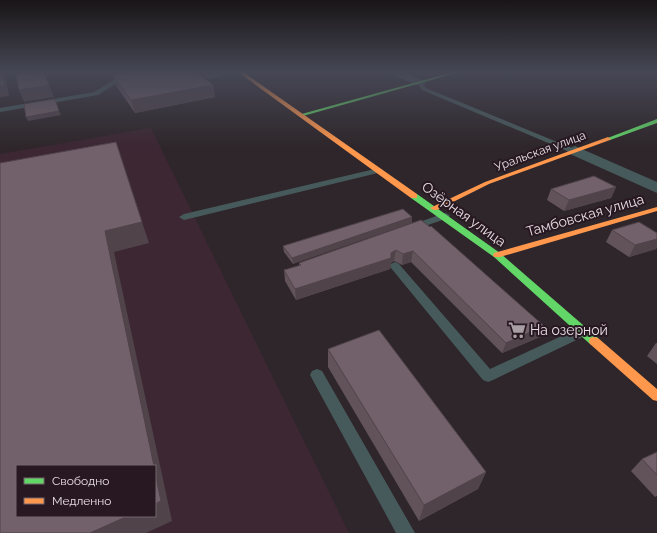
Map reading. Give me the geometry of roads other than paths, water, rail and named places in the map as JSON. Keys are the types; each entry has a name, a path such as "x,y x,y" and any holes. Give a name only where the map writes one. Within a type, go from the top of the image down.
{"street":[{"name":"Озёрная улица","path":"275,97 434,208 497,255 657,396"},
{"path":"301,115 368,97"},
{"name":"Уральская улица","path":"434,208 487,183 657,120"},
{"path":"575,151 657,188"},
{"name":"Тамбовская улица","path":"497,255 657,209"}],"lane":[{"path":"0,110 79,97"},
{"path":"442,97 575,151"},
{"path":"184,217 379,170"},
{"path":"401,232 445,216"},
{"path":"395,266 488,376 584,331"},
{"path":"316,375 406,533"}],"place":[{"name":"На озерной","path":"517,330"}]}
